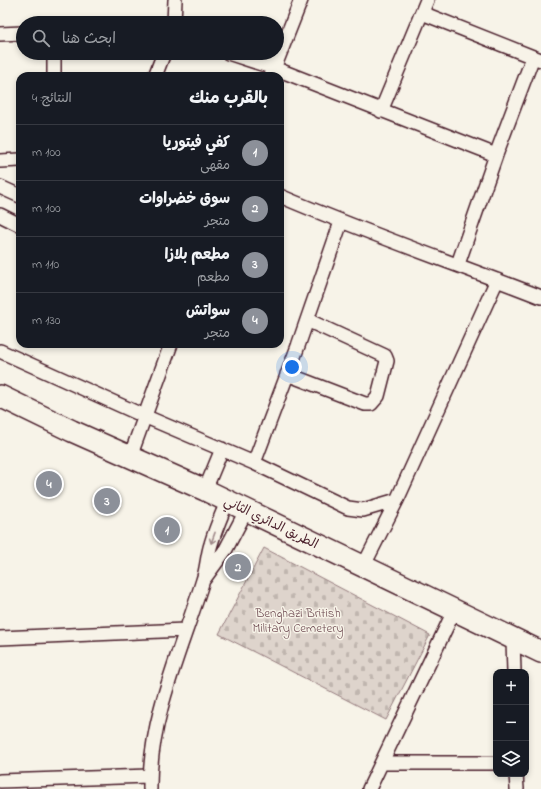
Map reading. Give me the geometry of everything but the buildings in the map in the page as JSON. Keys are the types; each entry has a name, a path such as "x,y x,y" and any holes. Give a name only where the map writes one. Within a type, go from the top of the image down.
{"main road":[{"name":"الطريق الدائري الثاني","path":"0,396 130,457 205,490 513,640 541,652"}],"street":[{"path":"174,16 175,0"},
{"path":"284,42 301,0"},
{"path":"381,111 427,0"},
{"path":"422,13 537,59 496,155 458,264"},
{"path":"0,34 16,33"},
{"path":"54,60 54,72"},
{"path":"157,72 161,60"},
{"path":"244,60 272,72 277,60"},
{"path":"284,76 381,111 496,155"},
{"path":"0,161 16,160"},
{"path":"0,187 16,194"},
{"path":"284,198 341,222 458,264 541,297"},
{"path":"0,215 16,223"},
{"path":"254,463 307,320 341,222"},
{"path":"363,567 397,500 497,280"},
{"path":"287,374 365,404 371,404 378,396 387,361 385,356 307,320"},
{"path":"130,457 170,348"},
{"path":"0,350 144,416 254,463 348,508 363,510 397,500"},
{"path":"205,490 222,450"},
{"path":"0,781 127,777 150,782 157,724 185,630 204,579 211,542 227,502"},
{"path":"204,579 226,550 246,510"},
{"path":"369,789 383,763 454,611"},
{"path":"0,638 185,630"},
{"path":"513,640 514,669"},
{"path":"383,763 493,763"},
{"path":"120,789 127,777"},
{"path":"516,777 516,789"}],"green space":[{"name":"Benghazi British Military Cemetery","path":"264,548 430,635 386,720 219,634"}],"place":[{"name":"سواتش","path":"49,484"},
{"name":"مطعم بلازا","path":"107,501"},
{"name":"كفي فيتوريا","path":"167,530"},
{"name":"سوق خضراوات","path":"238,567"}]}
